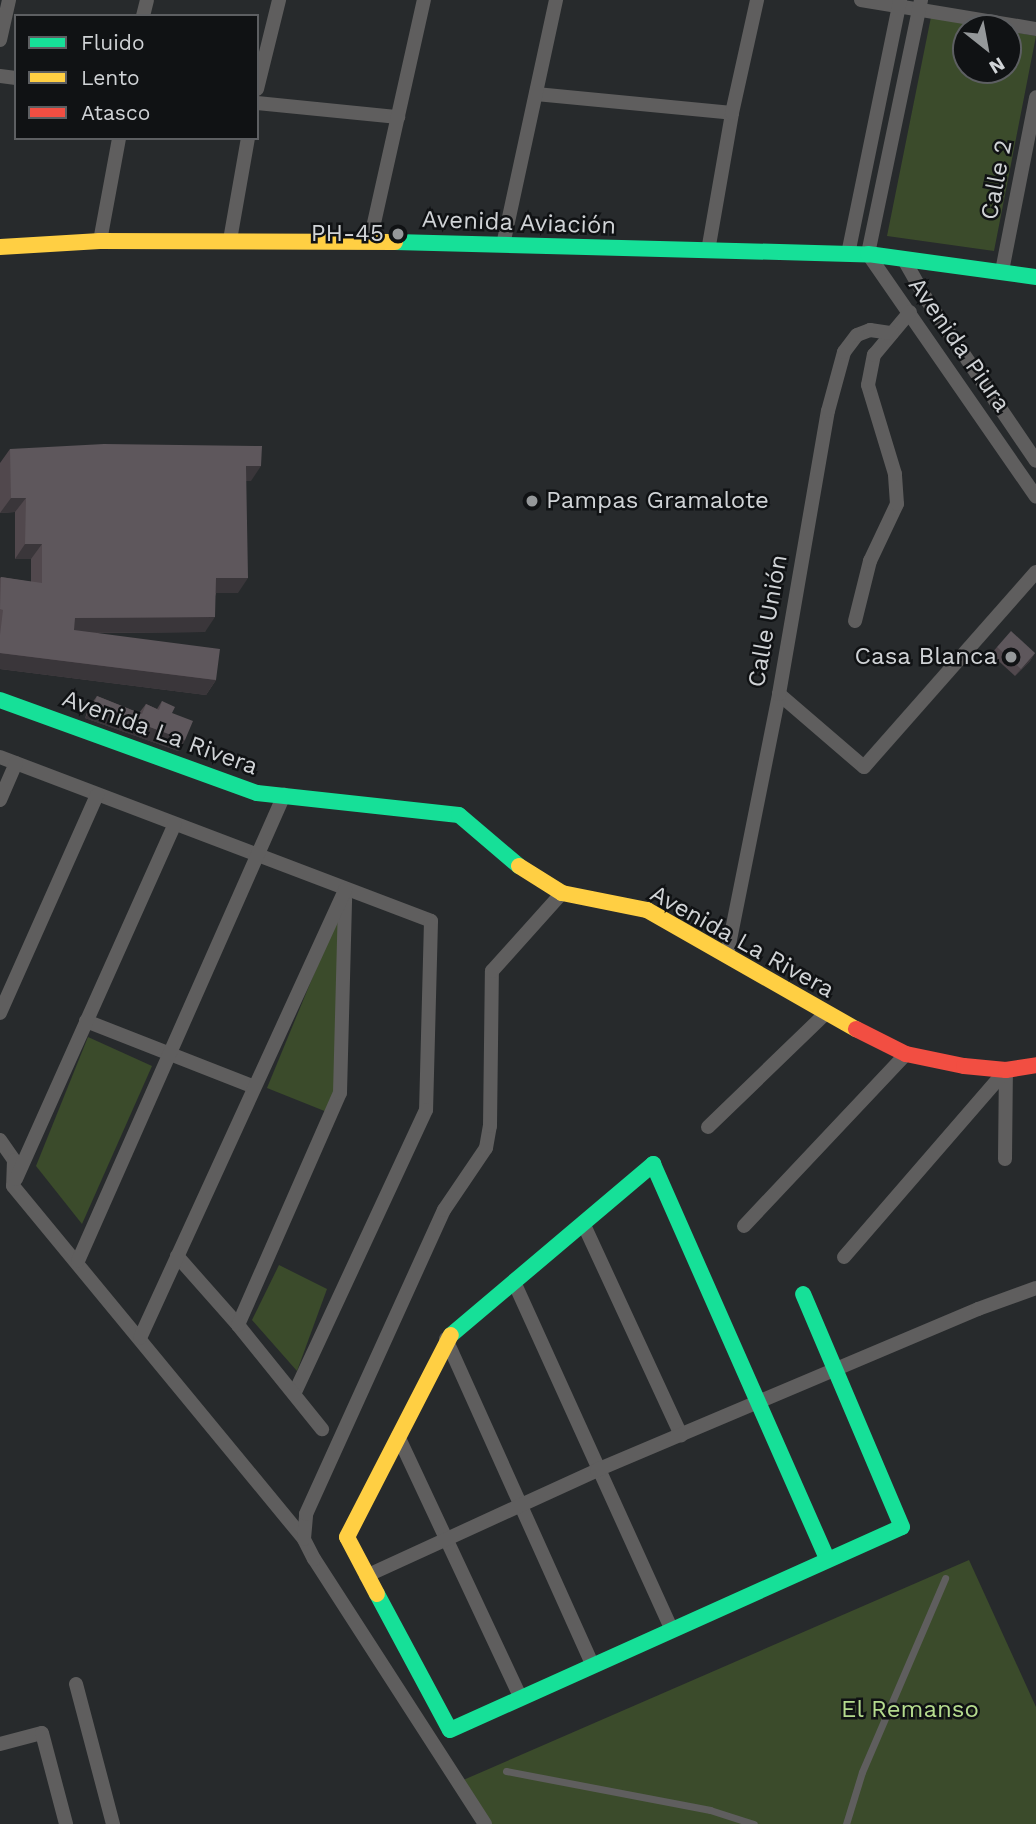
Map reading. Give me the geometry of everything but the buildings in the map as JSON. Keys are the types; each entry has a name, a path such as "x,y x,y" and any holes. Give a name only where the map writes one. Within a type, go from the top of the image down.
{"street":[{"path":"0,40 9,0"},
{"path":"259,81 279,0"},
{"path":"370,241 424,0"},
{"path":"503,245 556,0"},
{"path":"708,251 732,113 757,0"},
{"path":"861,0 920,5 1036,29"},
{"path":"848,254 900,3"},
{"path":"867,254 920,5"},
{"path":"536,94 732,113"},
{"name":"Calle 2","path":"1002,271 1036,97"},
{"path":"259,103 398,117"},
{"path":"100,241 120,140"},
{"path":"230,240 248,140"},
{"name":"Avenida Aviación","path":"0,247 100,241 370,241 867,254 1036,277"},
{"name":"Avenida Piura","path":"867,254 910,312 1036,497"},
{"name":"Avenida Piura","path":"903,258 927,300 1036,461"},
{"path":"855,621 870,561 897,504 895,474 868,385 874,355 910,312"},
{"name":"Calle Unión","path":"727,955 779,694 828,411 844,352 857,335 870,330 892,333"},
{"path":"779,694 864,767 1036,572"},
{"name":"Avenida La Rivera","path":"0,700 257,793 459,815 515,864 562,893 647,910 791,991 825,1014 906,1054 964,1066 1006,1070 1036,1065"},
{"path":"0,757 258,858 431,921 426,1110 294,1394"},
{"path":"0,800 16,763"},
{"path":"0,1013 97,795"},
{"path":"78,1261 284,795"},
{"path":"13,1186 174,825"},
{"path":"140,1338 345,890"},
{"path":"238,1325 340,1093 345,890"},
{"path":"304,1539 306,1514 444,1210 486,1149 490,1126 492,971 562,893"},
{"path":"708,1127 825,1014"},
{"path":"86,1021 254,1087"},
{"path":"744,1226 906,1054"},
{"path":"1005,1159 1006,1070"},
{"path":"844,1257 1006,1070"},
{"path":"0,1140 14,1160 13,1186 78,1261 304,1539 314,1559 485,1824"},
{"path":"803,1294 902,1527 450,1730 347,1537 446,1339 653,1164 760,1400 827,1559"},
{"path":"583,1223 681,1434"},
{"path":"177,1256 238,1325 321,1429"},
{"path":"513,1282 672,1629"},
{"path":"366,1576 597,1470 834,1368 1036,1288"},
{"path":"446,1339 592,1664"},
{"path":"398,1436 520,1697"},
{"path":"76,1684 113,1824"},
{"path":"0,1744 42,1733 66,1824"}],"lane":[{"path":"846,1824 862,1772 945,1578"},
{"path":"506,1771 710,1810 754,1824"}],"green space":[{"path":"931,17 952,21 952,84 1022,84 1022,34 1036,36 994,251 887,236"},
{"path":"340,911 336,1094 327,1112 267,1088"},
{"path":"88,1037 152,1066 82,1224 36,1166"},
{"path":"279,1265 327,1289 297,1371 252,1320"},
{"name":"El Remanso","path":"969,1560 1036,1707 1036,1824 491,1824 461,1781"}],"traffic: fast":[{"path":"395,242 868,254 1036,277"},
{"path":"0,700 257,793 459,815 519,866"},
{"path":"451,1335 653,1164 827,1559"},
{"path":"377,1594 450,1730 902,1527 803,1294"}],"traffic: slow":[{"path":"0,247 100,241 395,242"},
{"path":"519,866 562,893 647,910 856,1029"},
{"path":"377,1594 347,1537 451,1335"}],"traffic: jam":[{"path":"856,1029 906,1054 964,1066 1006,1070 1036,1065"}],"place":[{"name":"PH-45","path":"398,234"},
{"name":"Pampas Gramalote","path":"532,501"},
{"name":"Casa Blanca","path":"1011,657"}]}
